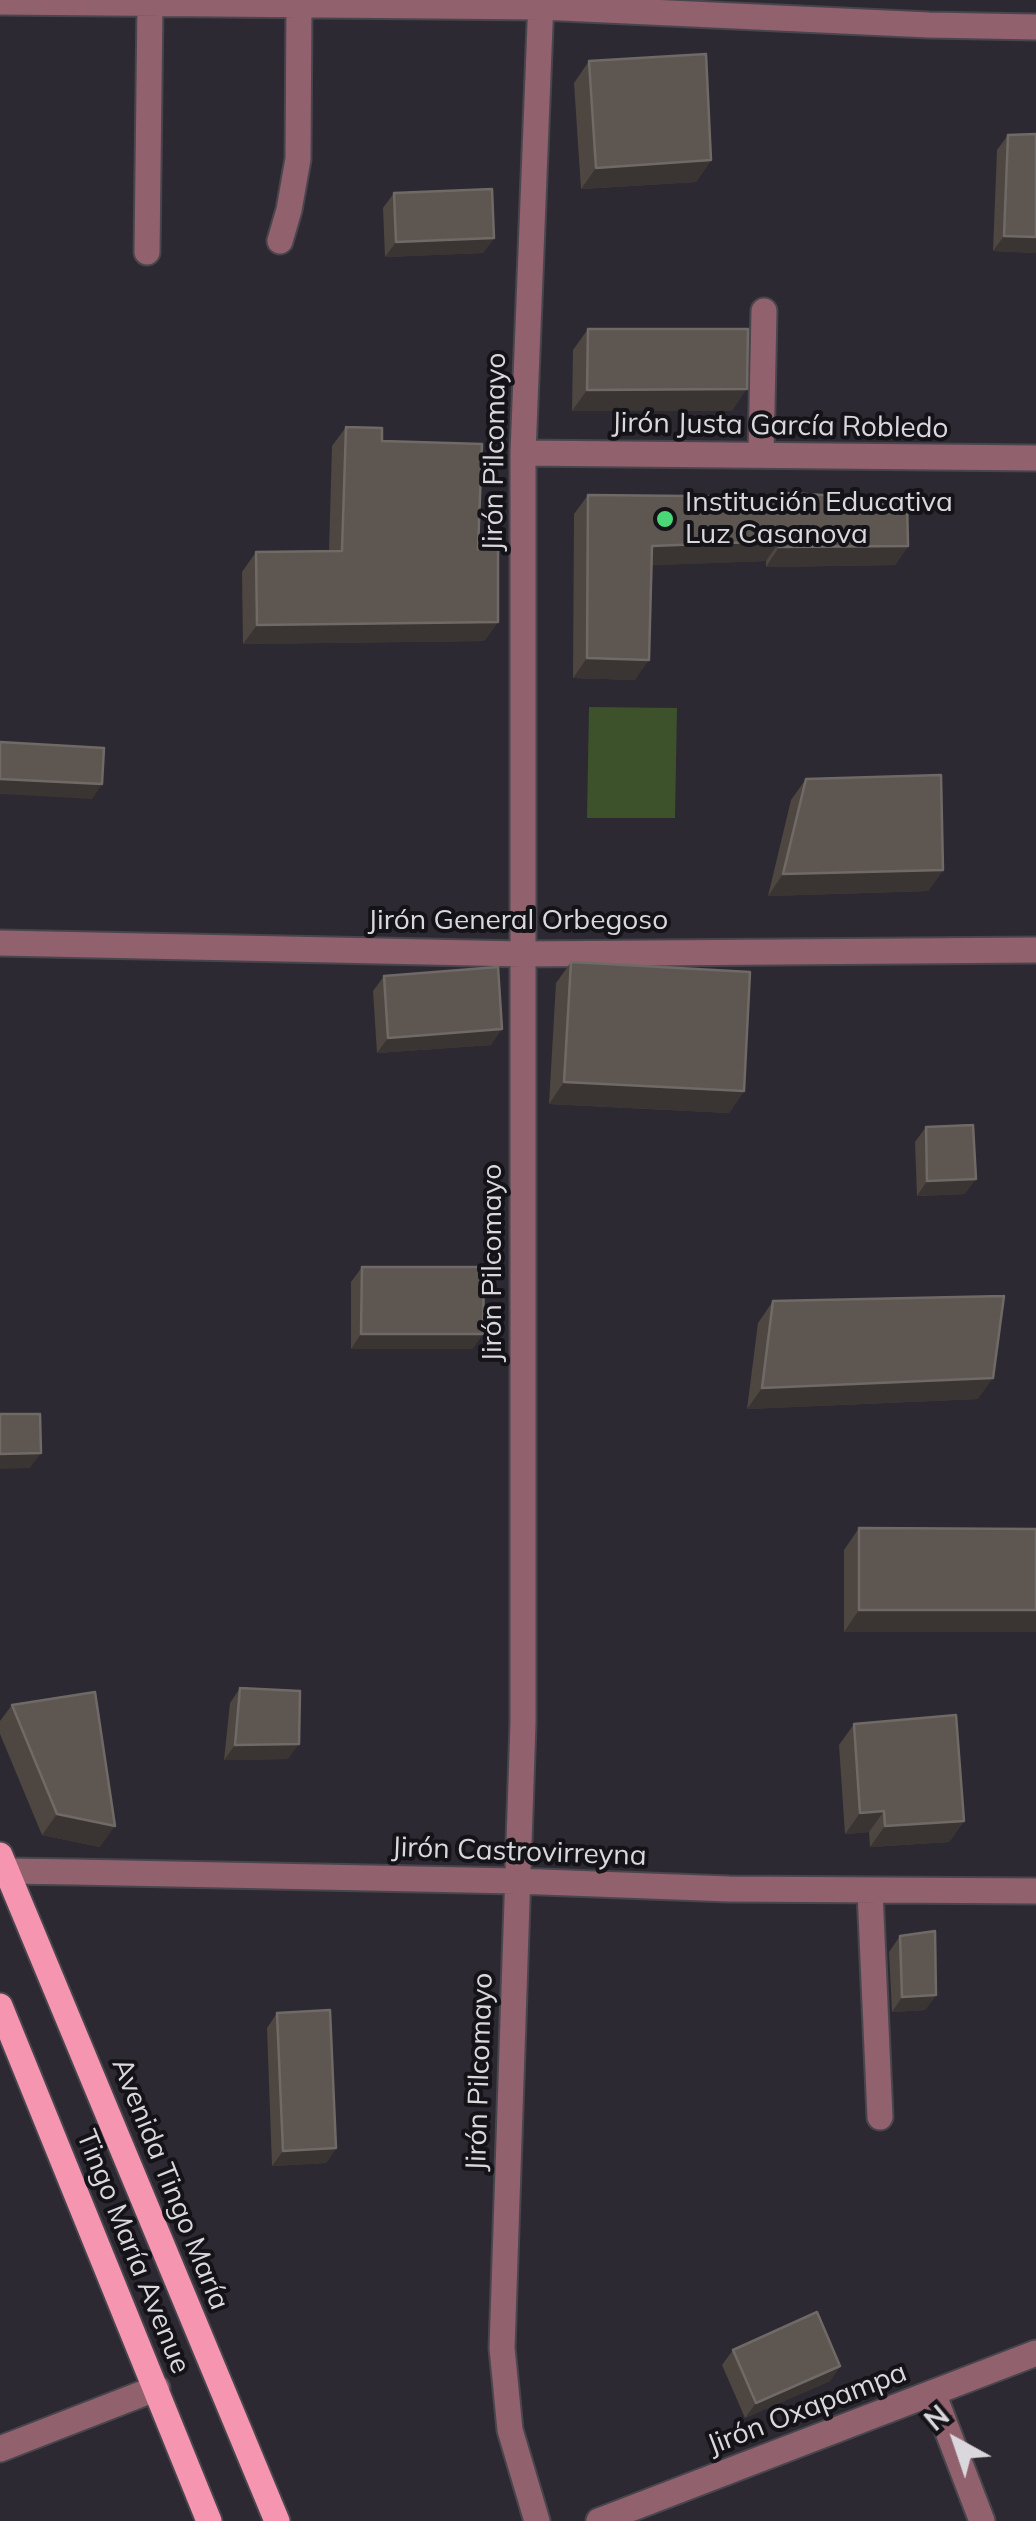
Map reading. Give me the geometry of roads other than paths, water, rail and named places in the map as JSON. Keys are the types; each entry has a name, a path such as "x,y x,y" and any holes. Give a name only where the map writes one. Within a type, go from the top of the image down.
{"main road":[{"name":"Avenida Tingo María","path":"2,1867 277,2521"},
{"name":"Tingo María Avenue","path":"0,2006 209,2521"}],"street":[{"path":"0,2 542,4 1036,27"},
{"path":"147,252 150,4"},
{"name":"Jirón Pilcomayo","path":"537,2521 510,2430 502,2348 523,1723 523,453 542,4"},
{"path":"280,241 298,158 300,5"},
{"path":"761,456 764,311"},
{"name":"Jirón Justa García Robledo","path":"523,453 1036,458"},
{"name":"Jirón General Orbegoso","path":"0,943 522,954 1036,950"},
{"name":"Jirón Castrovirreyna","path":"2,1867 870,1892 1036,1891"},
{"path":"870,1892 880,2117"},
{"name":"Jirón Oxapampa","path":"599,2521 1036,2353"},
{"path":"0,2450 156,2388"},
{"path":"933,2393 982,2521"}],"place":[{"name":"Institución Educativa Luz Casanova","path":"665,519"}]}
